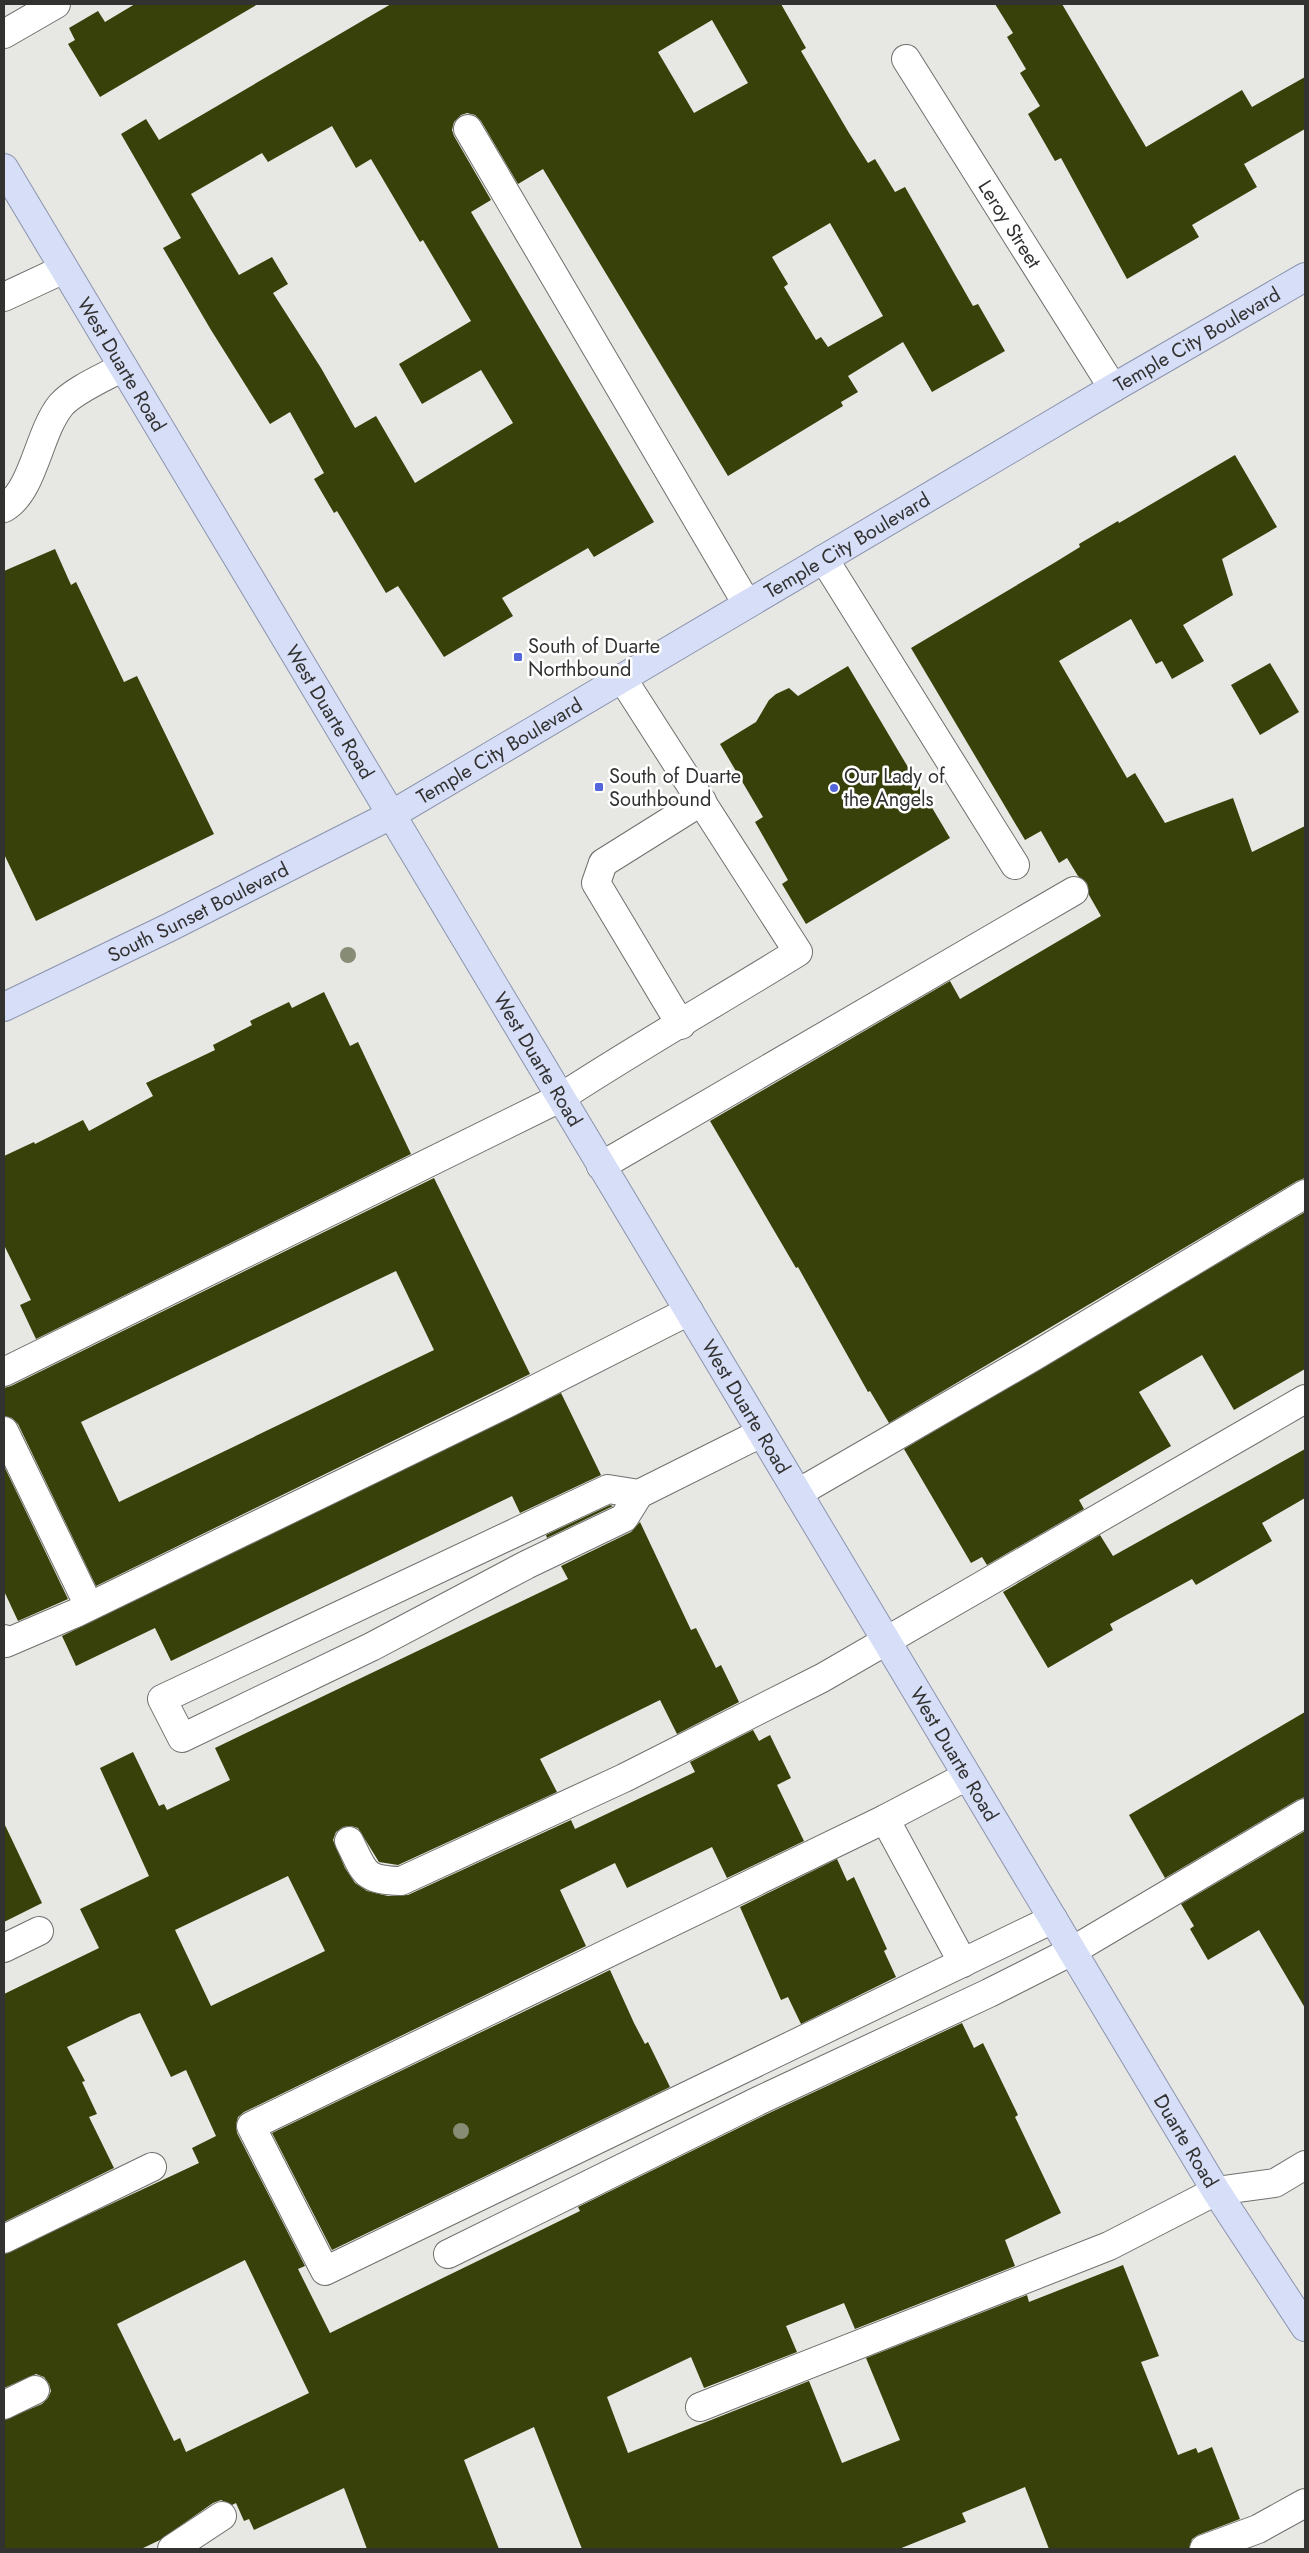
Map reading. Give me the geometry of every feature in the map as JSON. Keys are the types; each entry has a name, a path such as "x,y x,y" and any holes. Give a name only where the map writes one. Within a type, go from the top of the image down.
{"main road":[{"name":"West Duarte Road","path":"4,168 1072,1951"},
{"name":"Temple City Boulevard","path":"391,815 1113,388 1305,277"},
{"name":"South Sunset Boulevard","path":"4,1008 170,927 391,815"},
{"name":"Duarte Road","path":"1072,1951 1216,2191 1305,2327"}],"street":[{"path":"4,34 56,4"},
{"name":"Leroy Street","path":"906,59 1113,388"},
{"path":"468,129 747,604"},
{"path":"4,298 64,269"},
{"path":"4,508 12,504 28,476 45,430 62,404 123,367"},
{"path":"824,559 1015,865"},
{"path":"4,1372 560,1098 626,1055 681,1024 798,952 622,678"},
{"path":"681,1024 596,883 603,863 702,801"},
{"path":"601,1166 1074,891"},
{"path":"798,1493 1033,1357 1305,1194"},
{"path":"4,1639 6,1643 89,1606 506,1404 689,1312"},
{"path":"349,1841 365,1873 379,1880 401,1880 624,1778 822,1678 1305,1399"},
{"path":"4,1431 89,1606"},
{"path":"639,1494 608,1489 162,1699 182,1738 371,1647 477,1593 526,1565 624,1518 639,1494 762,1433"},
{"path":"967,1776 885,1819 251,2126 325,2271 1053,1919"},
{"path":"448,2254 758,2101 980,1997 1072,1951 1305,1813"},
{"path":"885,1819 962,1963"},
{"path":"4,1948 39,1931"},
{"path":"700,2407 1109,2246 1216,2191 1275,2183 1305,2165"},
{"path":"4,2239 152,2167"},
{"path":"4,2405 35,2390"},
{"path":"1204,2549 1258,2529 1305,2502"},
{"path":"172,2549 222,2516"}],"building":[{"path":"135,4 258,4 100,97 68,44 75,40 69,28 98,11 105,22"},
{"path":"391,4 781,4 806,48 801,51 868,163 875,159 895,192 905,187 973,306 978,304 1005,351 932,392 903,342 848,376 858,392 841,402 843,406 728,476 543,169 518,184 481,121 475,115 467,113 461,115 454,122 452,130 454,136 491,200 471,212 654,522 594,557 588,548 502,598 513,616 444,657 398,586 386,593 337,511 334,513 314,479 324,473 290,412 270,424 211,330 163,248 181,238 121,134 146,119 159,140","holes":["712,20 748,83 694,113 658,52","332,126 356,168 371,159 420,242 423,240 471,321 399,364 422,404 481,370 513,423 415,483 376,416 355,428 321,368 273,293 288,284 272,257 239,275 191,194 262,153 268,162","830,223 883,316 828,347 821,337 816,340 784,287 788,284 772,257"]},
{"path":"995,4 1062,4 1146,147 1242,90 1252,107 1305,77 1305,129 1244,164 1257,187 1192,225 1199,237 1127,279 1061,158 1055,161 1028,114 1040,106 1020,73 1026,69 1007,37 1013,33"},
{"path":"1235,455 1277,527 1222,559 1233,595 1183,625 1204,661 1172,679 1162,661 1156,664 1131,619 1059,661 1127,778 1135,773 1165,823 1233,798 1252,852 1305,826 1305,1178 889,1423 870,1391 868,1392 798,1267 796,1268 710,1121 950,981 960,999 1101,916 1089,895 1087,883 1078,876 1067,858 1059,863 1041,831 1025,840 911,648 1080,547 1079,544 1118,521 1119,523"},
{"path":"55,549 71,585 76,582 124,682 137,676 214,834 36,921 4,854 4,571"},
{"path":"1270,663 1299,712 1260,735 1231,685"},
{"name":"Our Lady of the Angels","path":"848,666 950,838 806,924 782,884 788,880 755,822 763,817 720,744 756,722 769,700 776,694 789,688 798,696"},
{"path":"324,992 350,1046 358,1042 411,1154 36,1339 20,1305 31,1300 4,1245 4,1156 34,1142 35,1144 83,1120 89,1131 153,1096 146,1083 215,1050 213,1045 252,1025 250,1021 289,1002 292,1008"},
{"path":"434,1178 530,1374 96,1586 18,1424 12,1418 4,1416 4,1388","holes":["396,1271 434,1350 119,1502 81,1422"]},
{"path":"1305,1212 1305,1369 1234,1410 1202,1355 1139,1392 1171,1446 1079,1500 1084,1509 987,1565 982,1557 971,1563 904,1449"},
{"path":"561,1393 601,1475 520,1513 512,1496 171,1661 155,1628 76,1666 62,1636"},
{"path":"1305,1449 1305,1498 1262,1523 1272,1541 1196,1585 1192,1579 1110,1624 1113,1630 1048,1668 1003,1592 1100,1535 1113,1556"},
{"path":"4,1466 68,1599 18,1621 4,1591"},
{"path":"610,1505 613,1506 547,1538 546,1535"},
{"path":"640,1522 691,1630 696,1628 716,1668 721,1665 739,1702 677,1734 660,1700 540,1759 557,1792 398,1865 379,1862 358,1828 351,1826 343,1827 336,1832 333,1840 345,1868 355,1883 367,1891 388,1896 408,1895 571,1820 575,1829 695,1772 690,1762 753,1730 759,1741 770,1735 791,1778 777,1785 804,1841 727,1878 712,1847 627,1888 615,1863 560,1890 586,1946 244,2112 238,2117 237,2133 305,2266 298,2269 330,2333 580,2211 578,2207 765,2115 962,2023 974,2048 983,2043 1018,2115 1015,2117 1061,2213 1005,2240 1015,2266 855,2329 844,2303 786,2326 797,2352 704,2388 691,2357 607,2397 628,2453 809,2381 842,2463 900,2440 866,2358 1027,2295 1029,2302 1123,2265 1159,2356 1141,2362 1178,2455 1196,2448 1198,2453 1212,2447 1240,2519 1198,2535 1192,2539 1189,2549 1049,2549 1025,2487 962,2513 966,2522 899,2549 582,2549 534,2427 464,2460 499,2549 367,2549 344,2488 254,2530 249,2519 244,2521 236,2503 232,2505 221,2500 213,2503 160,2540 141,2549 4,2549 4,2420 42,2404 48,2398 51,2391 44,2377 36,2374 4,2388 4,2254 199,2163 192,2148 216,2136 186,2070 171,2077 140,2013 131,2016 67,2047 85,2081 82,2082 97,2114 89,2117 114,2168 4,2222 4,1994 99,1948 80,1909 149,1876 100,1768 133,1752 159,1806 164,1804 167,1810 230,1780 215,1748 568,1579 561,1566 631,1532","holes":["288,1876 325,1951 211,2006 175,1930","245,2260 309,2393 186,2452 180,2438 174,2441 117,2324"]},
{"path":"1305,1712 1305,1797 1165,1878 1129,1815"},
{"path":"4,1823 42,1903 4,1922"},
{"path":"1305,1831 1305,2008 1259,1930 1208,1960 1190,1929 1194,1926 1181,1904"},
{"path":"837,1859 847,1881 854,1877 887,1949 884,1951 896,1977 801,2024 788,1997 781,2000 740,1907"},
{"path":"610,1970 634,2023 645,2044 648,2042 670,2087 332,2250 272,2133"}],"place":[{"name":"South of Duarte Northbound","path":"518,657"},
{"name":"South of Duarte Southbound","path":"599,787"},
{"name":"Our Lady of the Angels","path":"834,788"}]}
